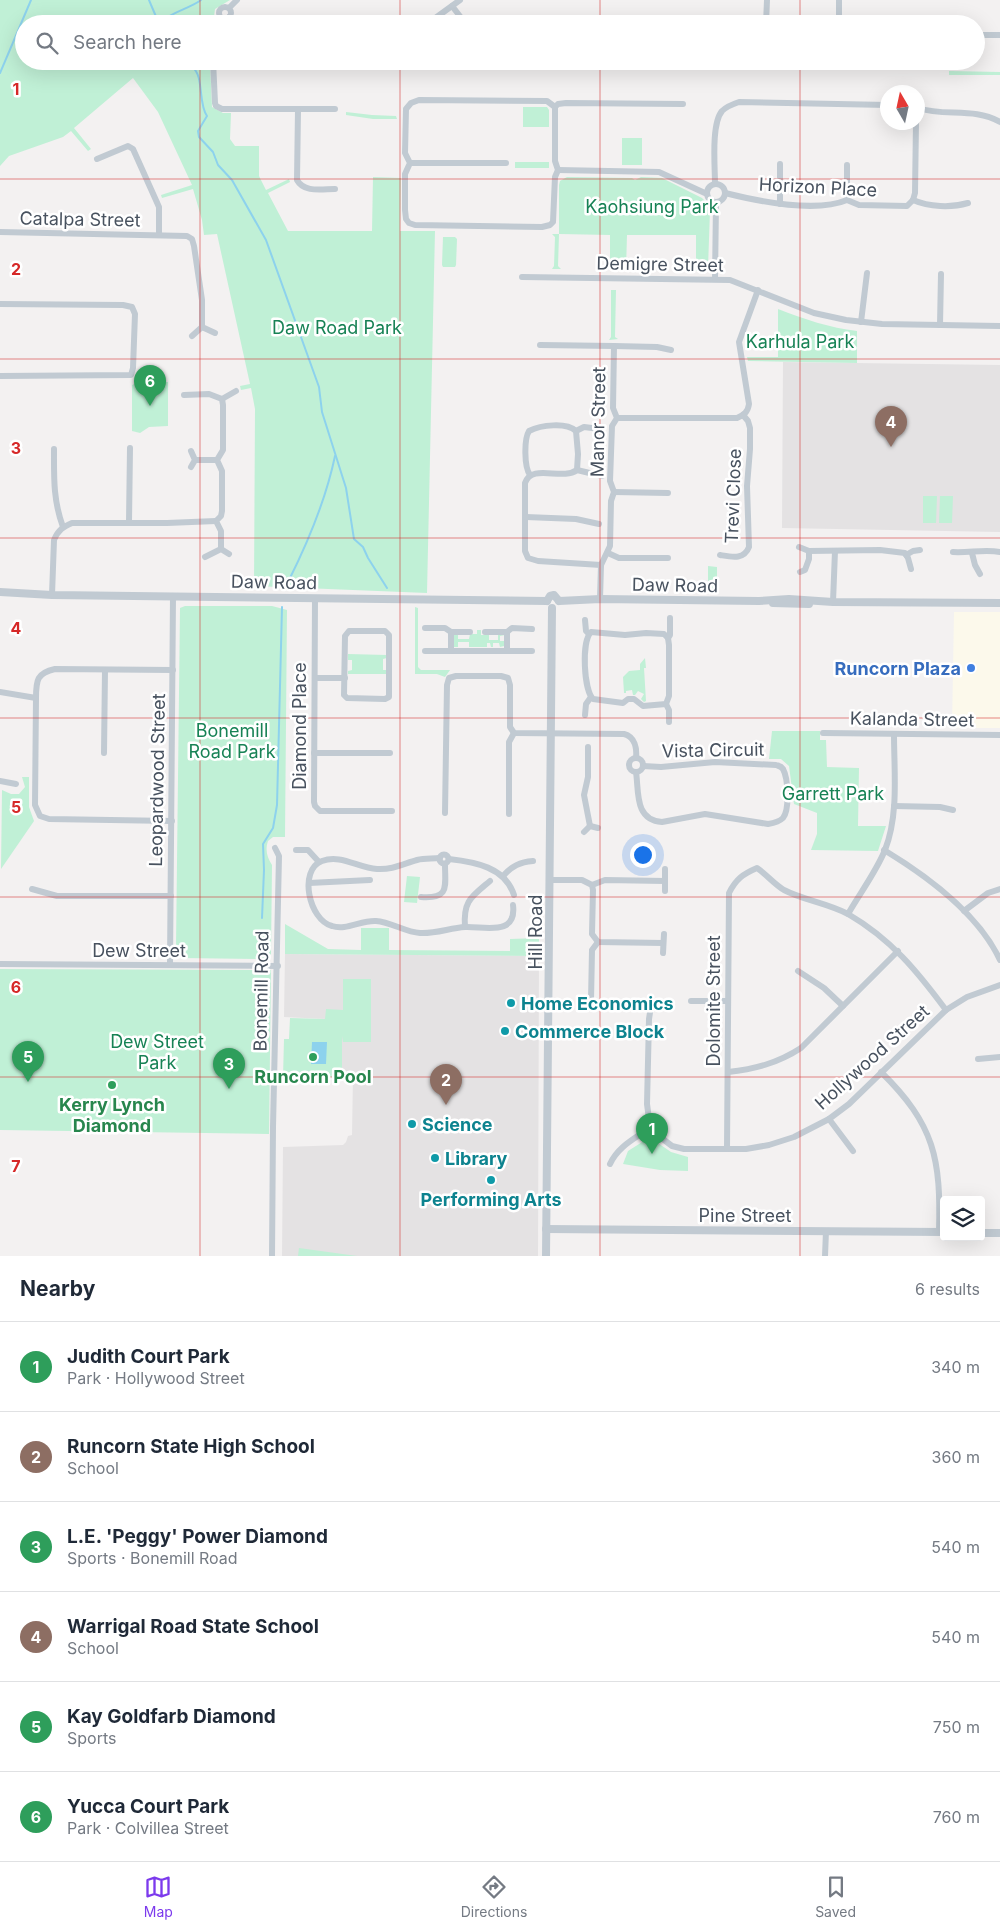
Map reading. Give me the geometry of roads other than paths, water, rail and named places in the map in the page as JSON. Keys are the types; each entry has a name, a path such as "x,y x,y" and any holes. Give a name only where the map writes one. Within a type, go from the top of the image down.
{"street":[{"path":"229,8 237,0"},
{"path":"440,15 460,0"},
{"path":"766,15 767,0"},
{"path":"839,0 839,15"},
{"path":"218,15 219,9 224,6 229,8"},
{"path":"452,6 459,15"},
{"path":"229,8 231,12 230,15"},
{"path":"985,35 1000,35"},
{"path":"213,70 214,96 216,106 219,108 335,110"},
{"path":"410,163 405,153 405,118 406,109 411,103 419,100 547,101 555,107"},
{"path":"715,184 716,126 721,113 729,106 739,102 880,105"},
{"path":"555,107 558,104 566,103 683,104"},
{"path":"410,163 405,174 405,210 406,219 415,226 546,227 553,222 555,178 558,170 556,161 555,107"},
{"path":"298,110 298,180 300,185 310,189 336,189"},
{"path":"925,110 976,113 989,116 1000,122"},
{"path":"914,200 916,130"},
{"path":"96,159 123,147 128,146 133,149 159,207 159,235"},
{"path":"410,163 506,163"},
{"path":"780,164 780,204"},
{"path":"847,165 847,200"},
{"path":"558,170 659,172 707,194 711,201 716,202 722,200 724,194 722,187 715,184"},
{"path":"707,194 709,188 715,184"},
{"name":"Horizon Place","path":"724,194 780,204 835,205 847,200 859,205 907,206 914,200 925,205 959,205 968,203"},
{"path":"715,279 716,202"},
{"name":"Catalpa Street","path":"0,232 159,235 187,236 192,238 201,295 202,327"},
{"path":"862,322 867,273"},
{"path":"940,325 941,274"},
{"name":"Demigre Street","path":"522,277 730,280 814,313 846,320 1000,326"},
{"path":"617,418 737,418 743,415 748,410 748,404 739,342 758,290"},
{"path":"0,304 123,305 132,308 135,314 134,368 131,375 0,376"},
{"path":"192,336 202,327 215,333"},
{"name":"Manor Street","path":"540,345 614,346 613,408 617,418 612,426 610,481 614,492 611,501 610,546 601,565 600,599"},
{"path":"614,346 657,347 671,350"},
{"path":"222,399 236,391"},
{"path":"184,395 209,394 222,399"},
{"path":"217,460 223,450 222,399"},
{"name":"Trevi Close","path":"720,555 736,557 747,552 749,547 747,486 750,428 748,421 743,415"},
{"path":"530,475 526,467 526,438 529,431 561,426 571,427 576,431 577,470"},
{"path":"576,431 584,427 600,429"},
{"path":"128,522 130,448"},
{"path":"54,449 54,495 56,508 63,527"},
{"path":"191,451 195,460"},
{"path":"195,460 217,460"},
{"path":"191,467 195,460"},
{"path":"52,595 54,540 63,527 72,523 83,522 167,523 216,521 221,516 222,511 222,471 217,460"},
{"path":"601,565 580,565 530,559 526,557 525,551 526,483 530,475 536,473 568,474 577,470 602,476"},
{"path":"614,492 668,493"},
{"path":"526,517 576,519 599,524"},
{"path":"216,521 221,531 221,549"},
{"path":"799,547 810,551 880,550 906,555 913,550 920,550"},
{"path":"221,549 228,554"},
{"path":"205,557 221,549"},
{"path":"954,552 972,553 991,550 1000,552"},
{"path":"800,572 805,570 807,566 810,551"},
{"path":"833,602 835,551"},
{"path":"608,553 619,558 668,558"},
{"path":"972,553 975,566 980,574"},
{"path":"906,555 911,569"},
{"name":"Daw Road","path":"0,592 52,595 547,601 550,596 554,595 559,601 600,599 759,601 789,599 833,602 1000,602"},
{"name":"Leopardwood Street","path":"170,965 173,596"},
{"name":"Diamond Place","path":"315,598 315,806 320,811 392,811"},
{"path":"547,601 552,608 558,606 559,601"},
{"name":"Hill Road","path":"546,1256 552,608"},
{"path":"669,722 669,710 666,704 669,696 668,638 670,635 670,618"},
{"path":"585,620 586,631 589,634"},
{"path":"425,628 445,628 451,632 470,632"},
{"path":"485,632 507,632 512,628 532,629"},
{"path":"346,632 387,632 389,635 389,697 386,699 347,698 344,695 345,678 346,632"},
{"path":"450,651 451,632"},
{"path":"507,632 507,650"},
{"path":"666,704 643,706 634,699 628,699 624,703 597,701 587,692 584,657 587,636 594,632 625,635 657,633 664,634 668,638"},
{"path":"425,651 532,651"},
{"path":"172,821 49,819 40,816 35,805 36,682 40,676 46,671 55,669 173,670"},
{"path":"104,753 105,670"},
{"path":"445,814 447,685 449,678 456,676 502,676 508,678 510,685 510,727 514,733"},
{"path":"315,678 345,678"},
{"path":"0,692 36,698"},
{"path":"585,715 586,704 591,697"},
{"path":"514,733 624,734 632,739 635,745 636,758"},
{"path":"509,814 509,742 514,733"},
{"name":"Kalanda Street","path":"823,733 1000,735"},
{"path":"894,734 894,806 891,830 884,850 848,914 879,935 898,951 946,1010"},
{"path":"588,747 588,777 584,795 590,826"},
{"path":"314,753 390,753"},
{"path":"636,758 642,761 643,766 642,770 636,772 631,770 629,764 632,759 636,758"},
{"name":"Vista Circuit","path":"636,772 639,805 649,818 655,822 705,814 768,824 783,818 787,809 784,772 780,766 715,762 662,767 643,766"},
{"path":"0,781 16,784"},
{"path":"894,806 940,807 953,810"},
{"path":"590,826 598,828"},
{"path":"584,832 590,826"},
{"name":"Bonemill Road","path":"272,1256 279,856 275,848"},
{"path":"296,850 308,850 319,862"},
{"path":"884,850 920,872 944,891 985,935 1000,960"},
{"path":"513,905 513,917 508,923 499,928 465,927 420,933 378,921 338,928 329,926 320,920 314,912 310,902 309,883 312,871 319,862 330,859 344,860 376,869 390,868 417,860 445,860 478,864 503,876 511,886 514,895"},
{"path":"422,897 435,898 441,895 445,887 445,860"},
{"path":"503,876 510,867 522,862 533,861"},
{"name":"Dolomite Street","path":"727,1149 729,893 734,882 742,875 757,868 784,889 830,905 848,914"},
{"path":"665,869 665,892"},
{"path":"309,883 370,880"},
{"path":"550,880 582,880 592,885 605,880 665,881"},
{"path":"465,927 464,910 467,901 489,881"},
{"path":"592,885 592,934 598,942"},
{"path":"32,889 56,896 171,896"},
{"path":"964,911 988,893 1000,889"},
{"path":"663,953 664,934"},
{"path":"598,942 663,943"},
{"path":"591,1001 592,950 598,942"},
{"path":"728,1072 764,1066 784,1059 801,1048 898,951"},
{"name":"Dew Street","path":"0,964 278,966"},
{"path":"798,971 824,988 843,1006"},
{"name":"Hollywood Street","path":"651,1127 662,1140 672,1146 684,1149 746,1149 770,1145 794,1137 829,1119 849,1104 946,1010 967,997 1000,985"},
{"path":"691,1001 727,1002"},
{"path":"610,1164 622,1147 651,1127 647,1104 651,1006"},
{"path":"978,1059 1000,1057"},
{"path":"881,1072 901,1092 912,1107 923,1123 931,1141 936,1157 940,1213"},
{"path":"829,1119 853,1151"},
{"name":"Pine Street","path":"546,1229 940,1232"},
{"path":"825,1256 826,1231"},
{"path":"985,1233 1000,1233"}],"water":[{"path":"312,1042 327,1042 326,1064 311,1064"}],"waterway":[{"path":"25,15 31,0"},
{"path":"149,0 155,15"},
{"path":"171,15 201,0"},
{"path":"0,73 15,38"},
{"path":"194,70 199,77 204,111 207,116 198,131 199,137 213,152 218,165 232,180 266,240 319,387 322,412 346,488 354,539 363,547 387,588"},
{"path":"289,580 316,519 327,488 335,456"},
{"path":"262,918 263,844 273,828 277,805 282,607"}],"place":[{"name":"Yucca Court Park","path":"150,406"},
{"name":"Warrigal Road State School","path":"891,447"},
{"name":"Runcorn Plaza","path":"971,668"},
{"name":"Home Economics","path":"511,1003"},
{"name":"Commerce Block","path":"505,1031"},
{"name":"Runcorn Pool","path":"313,1057"},
{"name":"Kay Goldfarb Diamond","path":"28,1082"},
{"name":"Kerry Lynch Diamond","path":"112,1085"},
{"name":"L.E. 'Peggy' Power Diamond","path":"229,1089"},
{"name":"Runcorn State High School","path":"446,1105"},
{"name":"Science","path":"412,1124"},
{"name":"Judith Court Park","path":"652,1154"},
{"name":"Library","path":"435,1158"},
{"name":"Performing Arts","path":"491,1180"}],"park label":[{"name":"Kaohsiung Park","path":"652,206"},
{"name":"Daw Road Park","path":"337,327"},
{"name":"Karhula Park","path":"800,341"},
{"name":"Bonemill Road Park","path":"232,740"},
{"name":"Garrett Park","path":"833,793"},
{"name":"Dew Street Park","path":"157,1051"}]}
